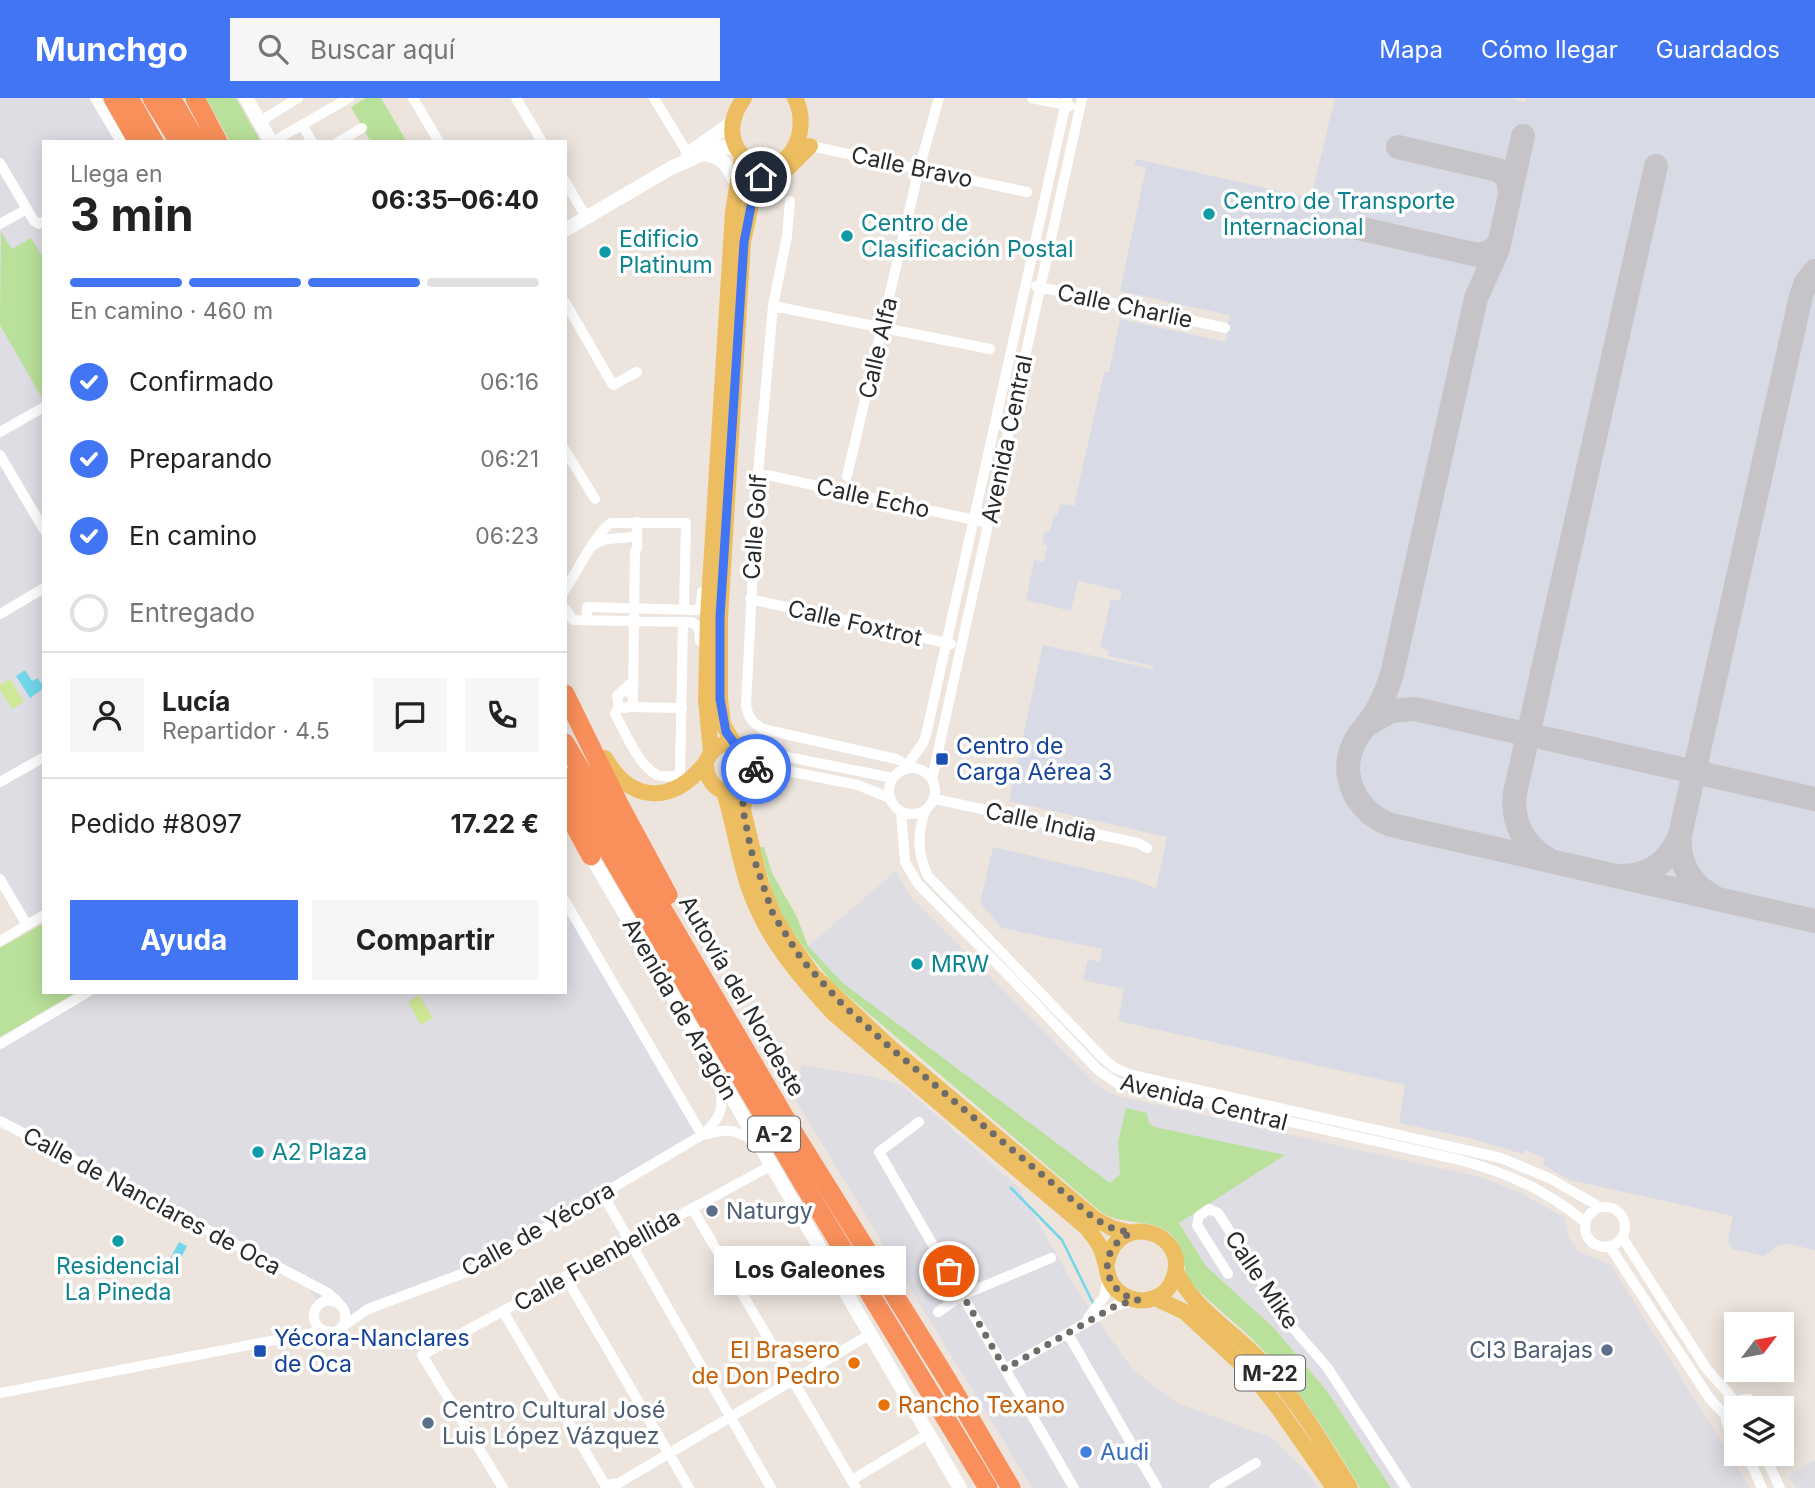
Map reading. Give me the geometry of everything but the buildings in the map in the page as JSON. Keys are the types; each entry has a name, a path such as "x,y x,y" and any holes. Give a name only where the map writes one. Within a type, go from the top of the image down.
{"highway":[{"path":"113,98 137,140"},
{"path":"152,98 178,140"},
{"path":"171,98 196,140"},
{"path":"195,98 217,140"},
{"path":"133,105 154,140"},
{"path":"567,696 673,904 802,1133"},
{"name":"Autovía del Nordeste","path":"567,746 790,1126 1011,1488"},
{"name":"Autovía del Nordeste","path":"567,780 802,1182 988,1488"},
{"path":"588,782 602,794 617,818 937,1356 948,1381"},
{"path":"567,812 591,856"},
{"path":"567,817 591,856"}],"main road":[{"path":"744,98 736,110 733,122 739,152 738,187 733,212 708,617 708,779 713,786 724,792 745,789 756,772 756,764 723,725 720,699 720,617 744,242 754,191 769,166 804,144"},
{"path":"744,242 764,186 770,179 789,168 804,144 795,98"},
{"path":"739,152 755,165 769,166"},
{"path":"567,695 613,772 623,783 649,794 677,789 718,746 741,746"},
{"name":"M-22","path":"745,789 743,810 761,884 773,914 790,944 813,975 893,1050 1095,1219 1112,1228 1131,1233 1148,1232 1164,1239 1174,1254 1176,1271 1191,1297 1260,1360 1310,1424 1350,1488"},
{"path":"724,792 749,887 762,919 779,950 834,1014 1088,1229 1099,1244 1112,1284 1123,1295 1138,1300 1155,1298 1171,1284 1176,1271"},
{"path":"1108,1270 1112,1248 1123,1236 1131,1233"},
{"name":"M-22","path":"1155,1298 1185,1312 1251,1374 1334,1488"}],"street":[{"path":"95,98 120,140"},
{"path":"246,98 271,140"},
{"path":"259,122 298,98"},
{"path":"276,140 347,98"},
{"path":"413,98 438,140"},
{"path":"516,98 541,140"},
{"path":"654,98 688,154"},
{"name":"Calle Alfa","path":"848,476 919,169 939,98"},
{"path":"1032,98 1081,104"},
{"name":"Avenida Central","path":"903,771 926,735 1066,102"},
{"name":"Avenida Central","path":"932,779 1081,104"},
{"path":"671,168 733,122"},
{"path":"303,126 311,140"},
{"path":"343,140 362,128"},
{"name":"Calle Bravo","path":"804,144 1027,192"},
{"path":"567,229 671,168 718,147 739,152"},
{"path":"703,154 720,158 728,165 738,187"},
{"path":"0,163 34,221 42,221"},
{"path":"567,184 586,217"},
{"name":"Calle Golf","path":"790,201 787,236 773,306 758,473 746,705 753,724 763,729 878,756 903,771"},
{"path":"0,224 27,209"},
{"name":"Calle Charlie","path":"1026,284 1225,328"},
{"path":"567,306 613,386 637,372"},
{"path":"773,306 990,349"},
{"path":"587,620 587,607 696,610 701,606 713,421 721,391"},
{"path":"0,432 42,408"},
{"path":"567,453 595,499"},
{"path":"0,455 42,527"},
{"name":"Calle Echo","path":"758,473 988,523"},
{"path":"637,522 632,537 637,548 633,681 627,703 615,714 644,764 657,775 664,777 680,775 683,622"},
{"path":"567,587 603,527 611,523 685,523 684,610"},
{"path":"593,546 605,538 632,537"},
{"path":"0,614 42,589"},
{"name":"Calle Foxtrot","path":"750,599 961,646"},
{"path":"567,612 573,620 696,624 700,630 700,683 706,701"},
{"path":"633,681 617,696 616,703 682,708"},
{"path":"623,691 629,692 627,703"},
{"path":"741,746 927,773 936,792 935,799 925,811 918,814 901,812 892,804 889,791 903,771"},
{"path":"878,756 903,771"},
{"path":"0,782 42,758"},
{"path":"756,772 772,768 809,775 859,785 890,798"},
{"name":"Calle India","path":"935,799 1138,843 1147,848"},
{"name":"Avenida Central","path":"925,811 918,837 920,857 928,876 1115,1068 1149,1079 1501,1158 1551,1179 1600,1207"},
{"name":"Avenida Central","path":"901,812 905,862 918,884 1098,1070 1117,1083 1460,1160 1503,1173 1538,1188 1585,1222"},
{"name":"Avenida de Aragón","path":"591,856 960,1488"},
{"path":"0,878 27,925"},
{"name":"Avenida de Aragón","path":"567,904 702,1135"},
{"path":"0,941 42,916"},
{"path":"0,1044 85,994"},
{"name":"Calle de Yécora","path":"344,1324 368,1309 474,1269 702,1135 716,1123 723,1106 720,1077"},
{"name":"Calle de Nanclares de Oca","path":"0,1121 327,1293 340,1304"},
{"path":"919,1122 880,1152 1074,1488"},
{"name":"Calle de Yécora","path":"702,1135 723,1129 743,1135 760,1145"},
{"name":"Calle Fuenbellida","path":"503,1488 422,1355 772,1165"},
{"path":"602,1193 771,1488"},
{"path":"1600,1207 1615,1208 1620,1213 1625,1229 1622,1237 1610,1247 1598,1246 1590,1241 1585,1233 1588,1214 1600,1207"},
{"path":"692,1208 854,1484 928,1434"},
{"name":"Calle Mike","path":"1228,1274 1197,1225 1199,1216 1209,1209 1218,1213 1286,1320 1328,1367 1406,1488"},
{"path":"1622,1237 1706,1368 1730,1396"},
{"path":"1610,1247 1710,1399 1724,1414"},
{"path":"938,1312 963,1295 1051,1258"},
{"path":"1084,1323 1104,1297 1108,1270"},
{"path":"565,1276 689,1488"},
{"name":"Calle de Nanclares de Oca","path":"304,1281 319,1303"},
{"path":"0,1392 324,1331 335,1332 344,1324 346,1311 340,1304 324,1300 319,1303 313,1316 291,1337"},
{"path":"1005,1369 1117,1305 1138,1300"},
{"name":"Calle de Yécora","path":"340,1304 368,1309"},
{"path":"503,1311 602,1486 620,1486 668,1454 869,1335"},
{"path":"313,1316 315,1323 324,1331"},
{"path":"1068,1334 1157,1488"},
{"path":"1214,1488 1256,1463"},
{"path":"1752,1466 1762,1488"},
{"path":"1769,1466 1780,1488"}],"shaded area":[{"path":"0,98 95,98 120,140 42,140 42,916 27,925 0,879"},
{"path":"1335,98 1509,98 1526,102 1527,98 1815,98 1815,1250 1788,1244 1779,1245 1764,1256 1733,1249 1729,1244 1729,1234 1733,1216 1570,1180 1543,1165 1544,1158 1525,1150 1523,1154 1469,1138 1399,1123 1405,1085 1118,1021 1124,989 1083,980 1088,959 1100,962 1102,949 1002,928 980,903 993,847 1134,880 1156,888 1167,837 1009,801 1043,645 1153,669 1153,666 1108,656 1109,650 1100,648 1111,599 1120,601 1122,591 1078,581 1071,611 1026,600 1034,560 1044,562 1047,546 1042,544 1045,531 1050,532 1054,514 1058,515 1060,504 1074,506 1104,372 1109,372 1120,319 1226,342 1229,315 1120,291 1146,168 1134,165 1136,159 1311,198"},
{"path":"896,871 910,896 1099,1087 1117,1096 1480,1177 1521,1193 1564,1217 1569,1238 1579,1252 1611,1265 1724,1446 1724,1466 1736,1466 1750,1488 1391,1488 1327,1391 1274,1328 1206,1266 1179,1222 1284,1155 1155,1127 1149,1123 1147,1113 1126,1109 1118,1143 1120,1174 1110,1183 881,1013 843,983 808,946"},
{"path":"567,904 702,1135 475,1269 344,1324 343,1306 319,1303 304,1281 0,1121 0,1044 85,994 567,994"},
{"path":"802,1065 870,1076 903,1086 1018,1187 1075,1287 1132,1369 1177,1403 1270,1437 1306,1471 1318,1488 1032,1488 792,1094"},
{"path":"1815,1460 1815,1488 1797,1488 1789,1476"}],"green space":[{"path":"206,98 236,98 260,140 229,140"},
{"path":"366,98 381,98 406,140 370,140 351,107"},
{"path":"1,232 12,249 31,238 42,256 42,398 0,325"},
{"path":"10,679 24,702 12,709 0,690 0,685"},
{"path":"760,847 764,847 772,873 797,917 808,946 843,983 1110,1183 1120,1174 1118,1143 1126,1108 1147,1113 1149,1123 1155,1127 1285,1155 1179,1223 1206,1266 1274,1328 1327,1391 1391,1488 1360,1488 1314,1415 1275,1364 1253,1339 1190,1282 1179,1245 1169,1232 1150,1224 1120,1220 1101,1212 834,984 808,953 778,907"},
{"path":"42,924 42,994 74,994 0,1037 0,948"},
{"path":"419,995 433,1018 421,1025 408,1002"}],"water":[{"path":"25,670 32,681 38,678 42,689 30,698 16,676"},
{"path":"179,1242 187,1246 178,1264 170,1259"}],"waterway":[{"path":"1011,1188 1062,1240 1093,1303"}],"taxiway":[{"path":"1523,136 1498,249 1476,298 1392,674 1381,703 1357,738 1350,754 1348,767 1354,791 1368,812 1391,825 1815,921"},
{"path":"1398,147 1498,170 1508,178 1510,193"},
{"path":"1549,860 1533,848 1521,832 1515,814 1515,793 1656,166"},
{"path":"1362,229 1478,255 1492,251 1500,241"},
{"path":"1714,897 1698,886 1687,871 1681,854 1680,835 1801,296 1806,282 1815,271"},
{"path":"1368,724 1391,711 1415,709 1815,799"},
{"path":"1622,876 1641,873 1658,865 1671,852 1680,835"}],"way so far":[{"path":"756,769 753,779 745,789 743,810 761,884 773,914 790,944 813,975 893,1050 1095,1219 1112,1228 1131,1233 1123,1236 1112,1248 1108,1255 1107,1270 1117,1290 1138,1300 1117,1305 1005,1369 949,1271"}],"place":[{"name":"Centro de Transporte Internacional","path":"1209,214"},
{"name":"Centro de Clasificación Postal","path":"847,236"},
{"name":"Edificio Platinum","path":"605,252"},
{"name":"Centro de Carga Aérea 3","path":"942,759"},
{"name":"MRW","path":"917,964"},
{"name":"A2 Plaza","path":"258,1152"},
{"name":"Naturgy","path":"712,1211"},
{"name":"Residencial La Pineda","path":"118,1241"},
{"name":"Los Galeones","path":"949,1271"},
{"name":"CI3 Barajas","path":"1607,1350"},
{"name":"Yécora-Nanclares de Oca","path":"260,1351"},
{"name":"El Brasero de Don Pedro","path":"854,1363"},
{"name":"Rancho Texano","path":"884,1405"},
{"name":"Centro Cultural José Luis López Vázquez","path":"428,1423"},
{"name":"Audi","path":"1086,1452"}],"route":[{"path":"756,769 748,749 734,743 723,725 720,699 720,617 744,242 754,191 761,177"}]}
